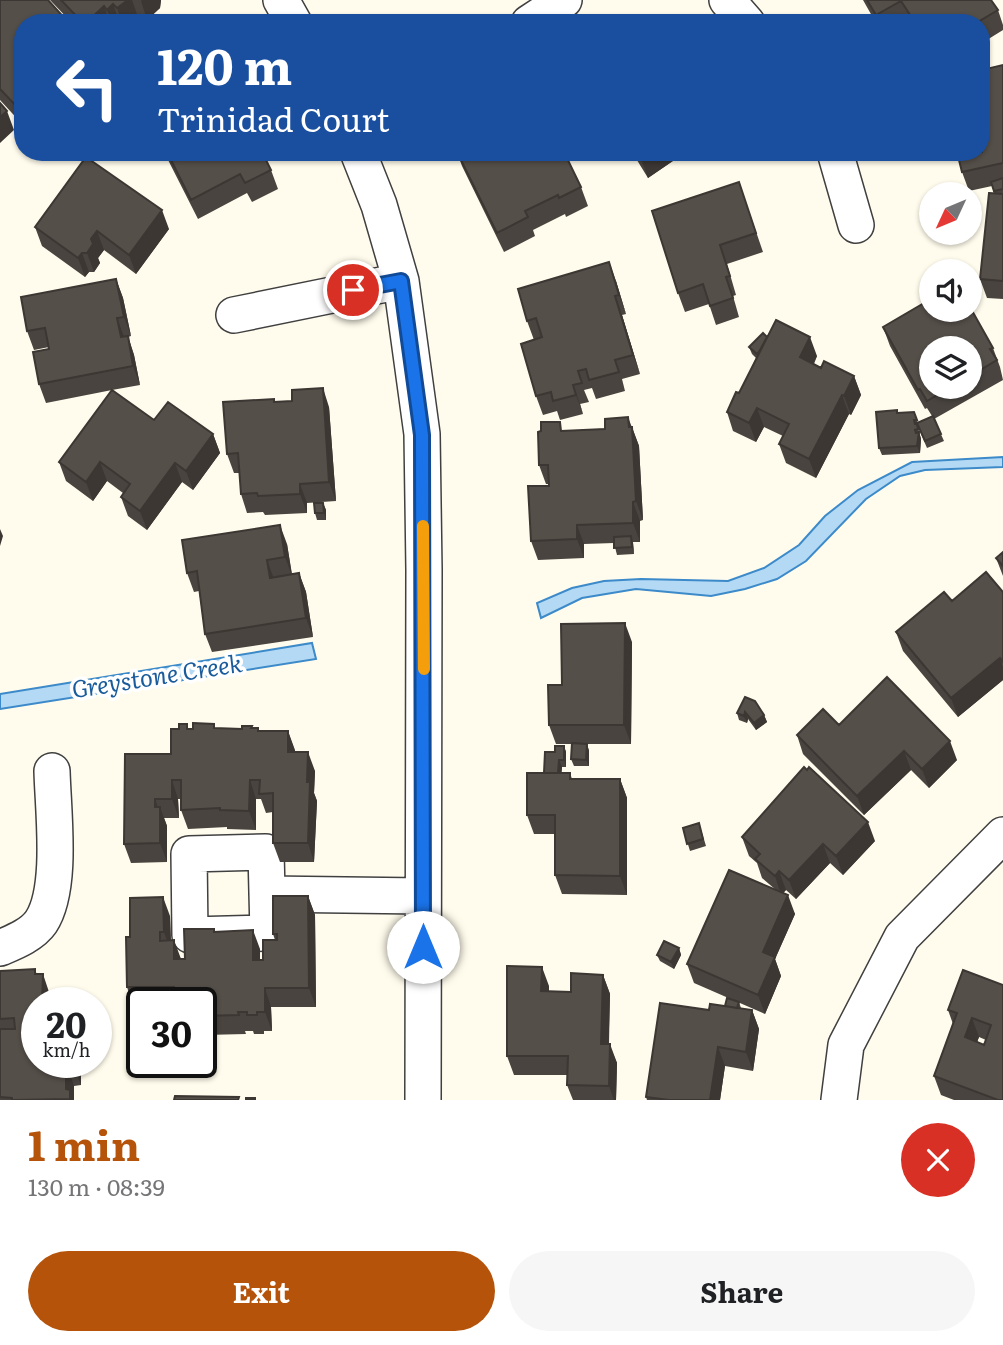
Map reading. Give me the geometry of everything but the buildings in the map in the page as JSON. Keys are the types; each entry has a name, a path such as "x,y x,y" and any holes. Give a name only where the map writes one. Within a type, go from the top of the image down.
{"street":[{"path":"543,14 564,0"},
{"path":"727,0 739,14"},
{"path":"362,161 379,205 401,281 422,435 423,1100"},
{"path":"838,161 856,225"},
{"path":"234,315 401,281"},
{"path":"0,948 19,940 40,923 50,899 55,871 52,771"},
{"path":"839,1100 846,1045 902,937 1003,835"},
{"path":"267,894 423,896"}],"water":[{"path":"1003,457 1003,467 925,470 900,476 866,499 806,561 777,579 711,596 636,589 582,598 541,618 537,603 572,588 604,581 728,581 764,568 799,545 825,516 858,490 912,462"},
{"name":"Greystone Creek","path":"312,643 316,659 0,709 0,694"}],"slow traffic":[{"path":"423,526 424,669"}],"route":[{"path":"353,290 401,281 422,435 423,947"}]}
